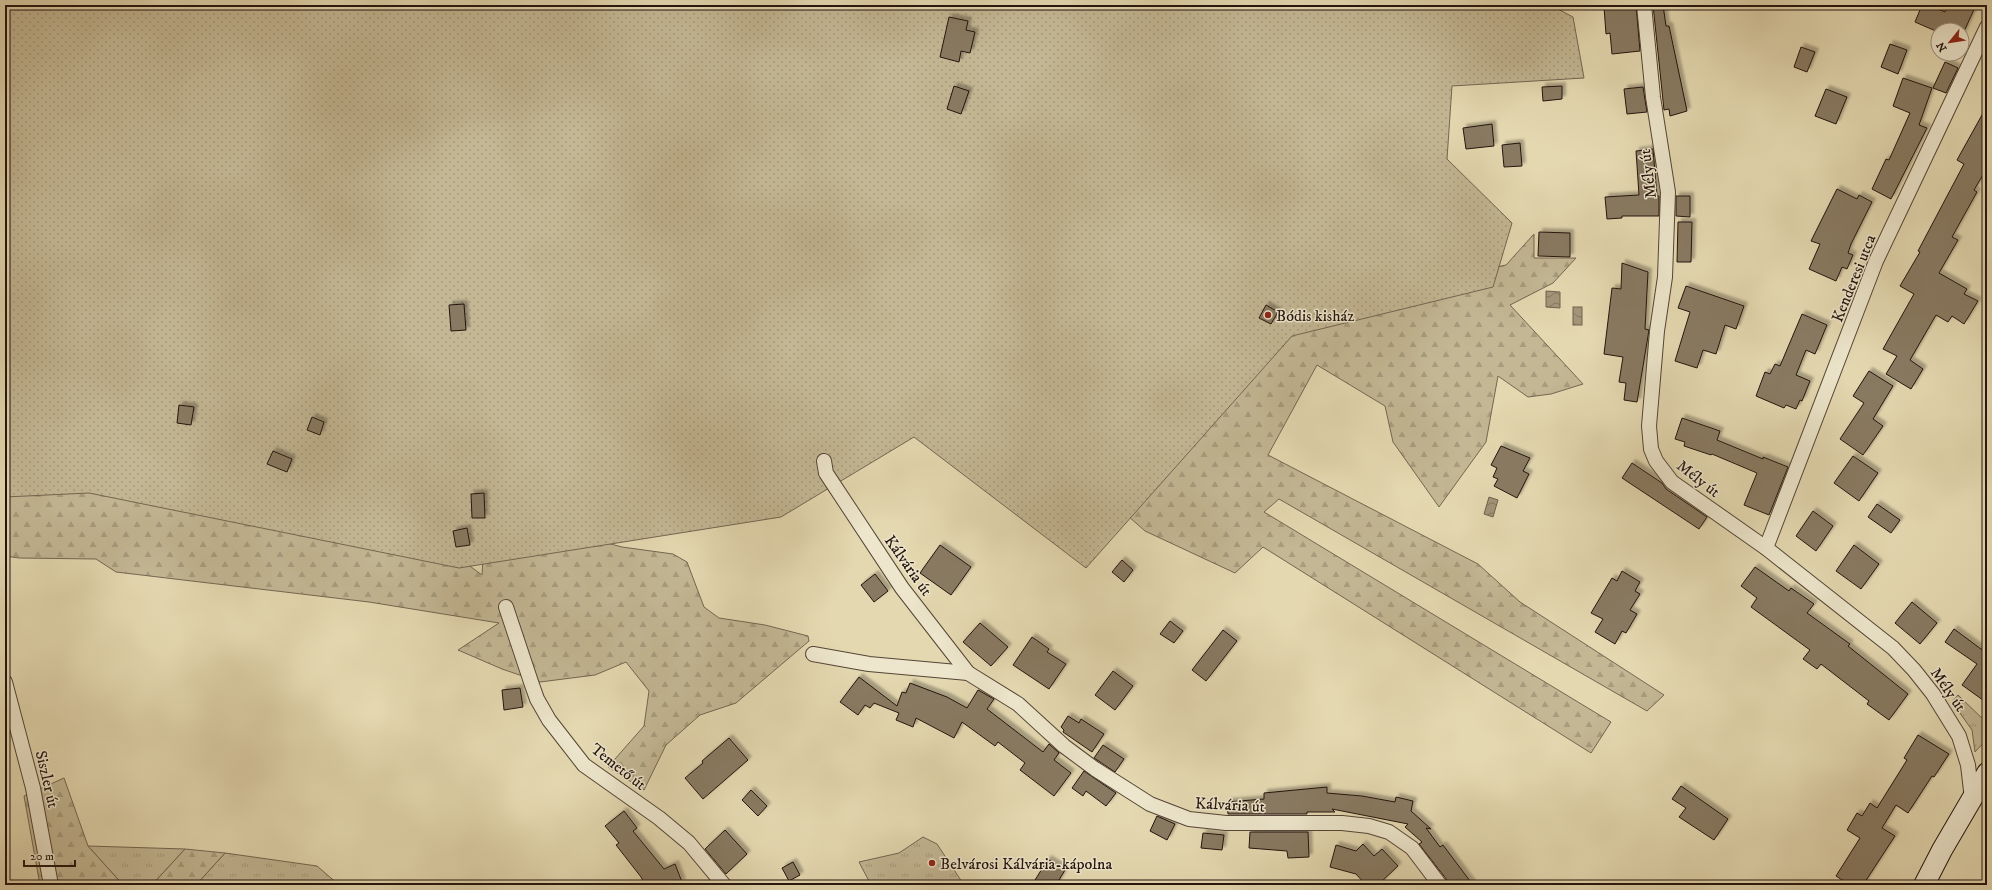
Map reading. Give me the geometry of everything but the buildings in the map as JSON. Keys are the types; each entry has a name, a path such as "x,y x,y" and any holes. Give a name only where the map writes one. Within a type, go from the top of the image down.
{"main road":[{"path":"1924,885 1942,850 1987,773"}],"street":[{"name":"Mély út","path":"1644,5 1653,96 1668,192 1664,277 1657,332 1649,426 1651,449 1656,461 1672,482 1766,548 1893,648 1914,670 1933,694 1959,736 1966,759 1972,799"},
{"name":"Kenderesi utca","path":"1766,548 1876,261 1987,27"},
{"name":"Kálvária út","path":"825,467 902,588 968,673 1018,704 1064,746 1095,769 1150,804 1189,819 1226,823 1342,823 1368,826 1389,832 1412,848 1440,885"},
{"name":"Temető út","path":"506,607 533,687 549,720 584,765 659,818 677,833 689,844 724,885"},
{"name":"Kálvária út","path":"813,654 869,664 968,673"},
{"name":"Siszler út","path":"5,682 33,788 51,885"}],"green space":[{"path":"5,5 1550,5 1573,17 1584,78 1452,86 1447,159 1512,223 1493,287 1292,336 1086,568 914,437 781,517 459,568 89,493 5,497"},
{"path":"275,5 391,5 399,36 337,44 346,67 377,48 404,54 418,39 461,32 468,17 506,105 570,107 582,83 626,71 677,126 659,74 651,32 680,28 703,55 751,5 880,5 915,52 897,72 858,83 869,128 916,136 930,141 920,199 954,208 1012,172 1035,94 1105,103 1124,80 1168,78 1174,41 1161,5 1284,5 1264,38 1310,75 1372,73 1348,136 1392,172 1425,188 1456,248 1478,271 1506,265 1534,234 1534,258 1576,258 1553,283 1510,305 1583,384 1551,394 1528,397 1498,376 1486,442 1439,507 1393,442 1385,406 1317,365 1268,455 1478,564 1520,602 1664,695 1647,711 1279,499 1264,512 1611,722 1591,753 1263,547 1235,573 1145,531 1111,501 1038,459 943,437 885,400 816,414 819,487 801,499 773,424 722,436 700,430 695,392 575,398 541,407 494,409 513,453 567,467 582,506 566,532 622,547 673,554 687,562 704,607 719,618 765,625 808,636 809,641 736,703 700,715 666,745 644,790 608,767 644,726 649,691 626,662 595,675 540,682 502,669 458,650 499,623 369,602 116,572 96,559 19,558 5,556 5,399 43,401 42,344 132,368 155,436 278,473 377,492 368,547 388,551 440,544 482,575 483,558 494,523 479,450 471,356 444,345 441,305 406,307 397,262 443,267 419,199 393,204 397,176"},
{"path":"461,5 543,5 542,7 517,15 468,17"},
{"path":"1958,695 1987,723 1987,739 1975,752 1972,730 1952,702"},
{"path":"64,778 88,846 123,885 40,885 24,796"},
{"path":"923,837 937,844 964,885 871,885 859,862 899,853"},
{"path":"88,846 185,849 152,885 123,885"},
{"path":"185,849 225,853 196,885 152,885"},
{"path":"225,853 317,866 339,885 196,885"}],"water":[{"path":"1546,291 1560,292 1560,308 1546,307"},
{"path":"1573,307 1582,307 1582,325 1573,325"},
{"path":"1489,497 1498,500 1493,517 1484,514"}],"place":[{"name":"Bódis kisház","path":"1268,315"},
{"name":"Belvárosi Kálvária-kápolna","path":"932,863"}]}
